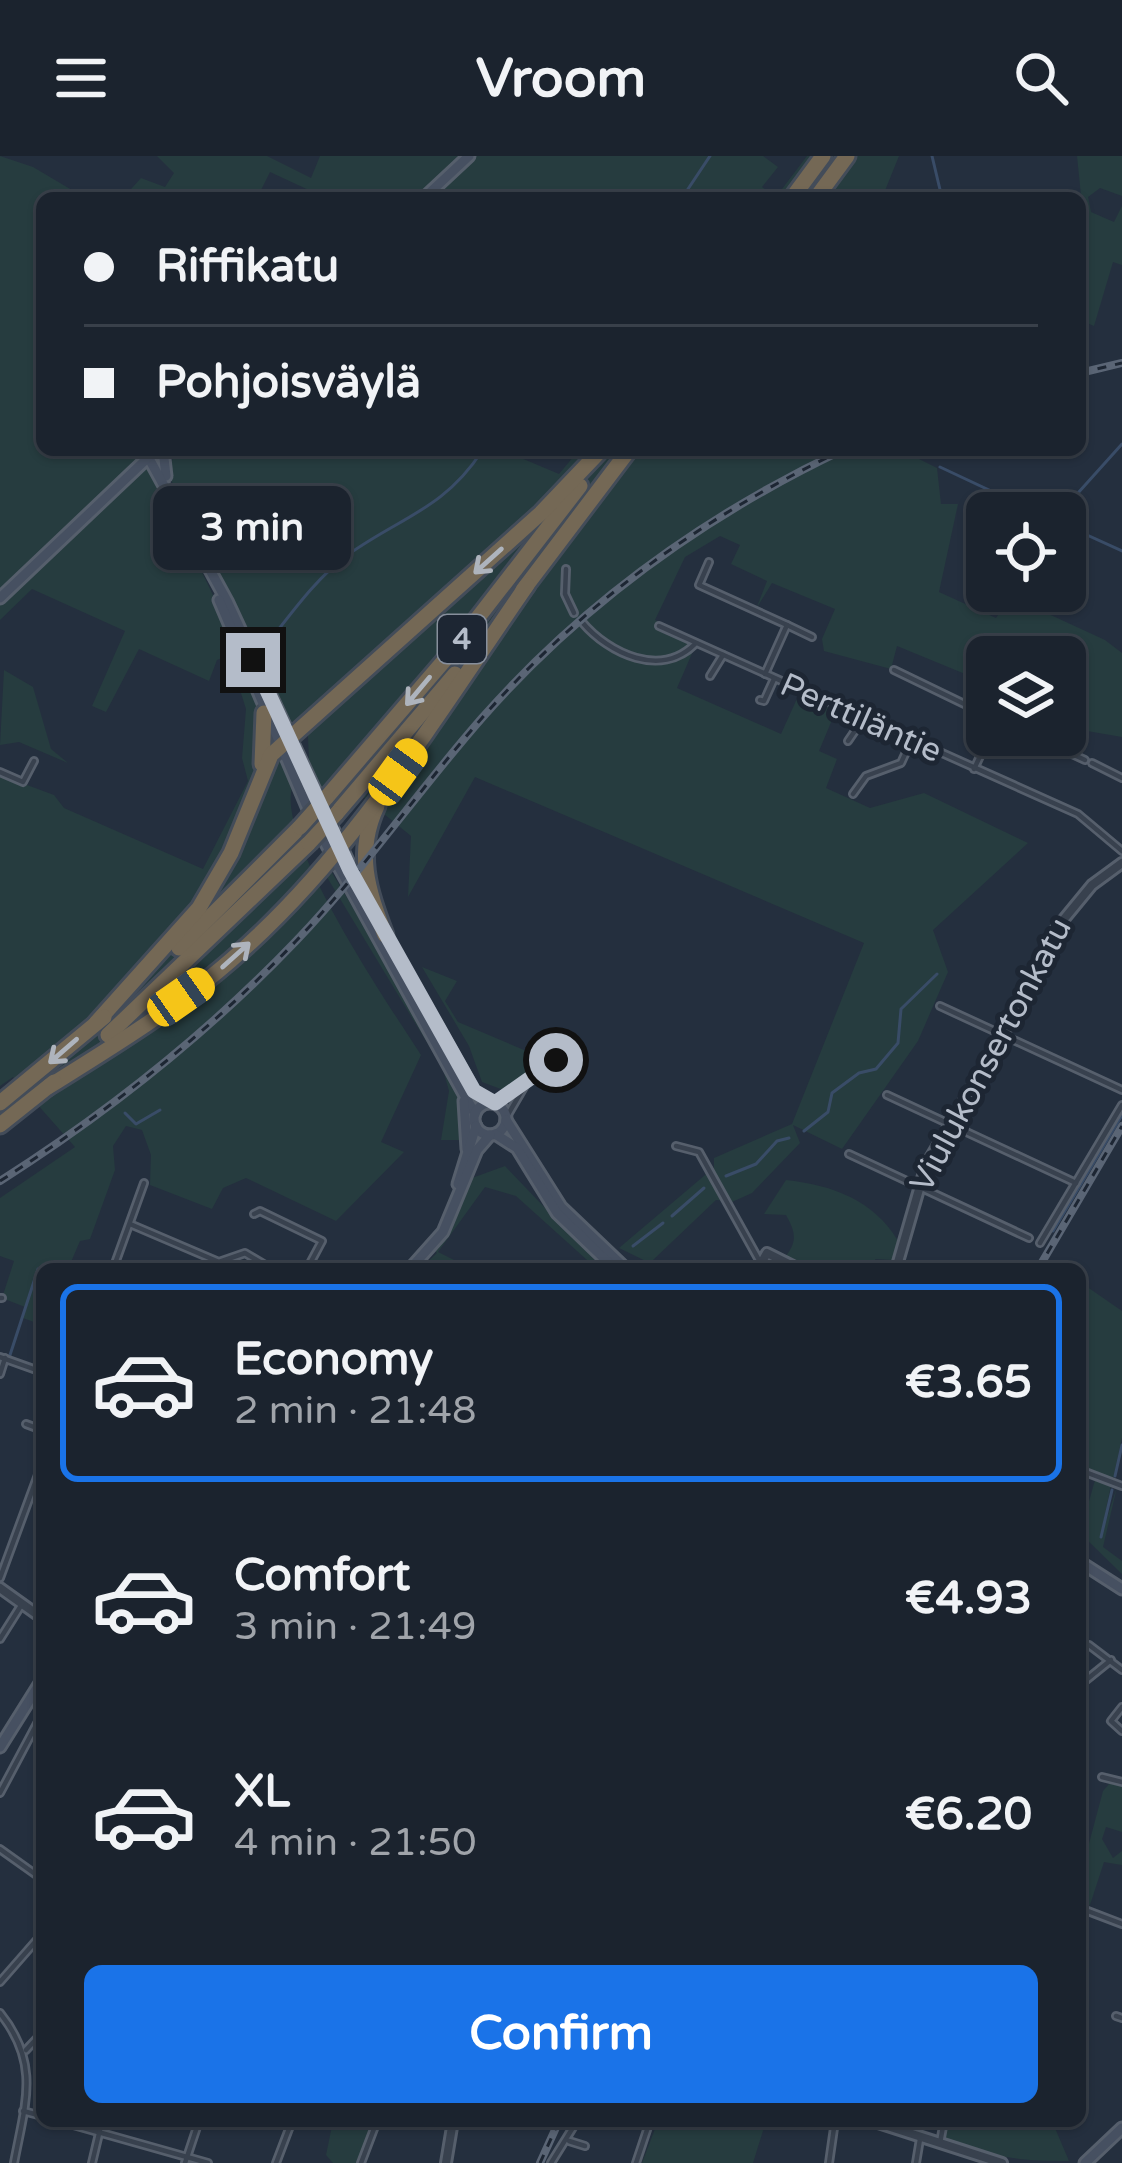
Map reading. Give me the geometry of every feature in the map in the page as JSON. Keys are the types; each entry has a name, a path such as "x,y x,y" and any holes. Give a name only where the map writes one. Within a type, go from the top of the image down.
{"highway":[{"path":"796,192 823,156"},
{"path":"821,192 848,156"},
{"path":"256,786 283,737 309,721 598,456"},
{"name":"4","path":"0,1103 96,1023 300,827 377,740 599,456"},
{"name":"4","path":"0,1125 48,1088 309,843 394,748 527,585 624,456"},
{"path":"385,935 366,885 364,851 374,813 527,585"},
{"path":"96,1023 199,908 231,853 265,752 264,713"},
{"path":"48,1088 227,964 334,851 398,772"}],"main road":[{"path":"430,192 469,156"},
{"path":"0,598 149,456"},
{"path":"153,456 389,965 458,1078 475,1120 513,1144 557,1214 611,1263"},
{"path":"154,456 190,532"},
{"path":"210,572 264,713 283,737"},
{"path":"334,851 474,1091 493,1102 554,1199 611,1263"},
{"path":"458,1078 468,1123 465,1162"},
{"path":"425,1253 453,1200 475,1120 493,1102"},
{"path":"416,1263 448,1224 475,1154 506,1119"},
{"path":"1086,1566 1121,1586"},
{"path":"0,1747 36,1690"},
{"path":"1088,2162 1122,2128"}],"street":[{"path":"709,562 699,585 812,637"},
{"path":"566,569 565,594 574,613"},
{"path":"582,622 604,644 641,659 675,659 695,644"},
{"path":"765,674 787,625"},
{"name":"Perttiläntie","path":"659,626 1078,814 1122,851"},
{"path":"710,676 723,656"},
{"path":"894,670 966,705"},
{"path":"760,700 764,701 774,679"},
{"path":"848,741 863,719"},
{"path":"853,794 866,776 901,763 910,741"},
{"path":"974,769 980,756"},
{"path":"1075,756 1122,778"},
{"path":"0,772 23,782 34,761"},
{"name":"Viulukonsertonkatu","path":"897,1263 916,1187 1001,1037 1054,930 1092,885 1122,863"},
{"path":"940,1006 1122,1090"},
{"path":"493,1102 559,1058"},
{"path":"506,1119 527,1081"},
{"path":"887,1095 1076,1183"},
{"path":"1040,1243 1122,1105"},
{"path":"676,1146 699,1152 765,1263"},
{"path":"849,1154 1029,1238"},
{"path":"115,1263 144,1183"},
{"path":"254,1214 260,1211 322,1241 310,1263"},
{"path":"130,1224 217,1263"},
{"path":"229,1263 245,1253 262,1263"},
{"path":"0,1374 3,1358 36,1370"},
{"path":"26,1424 36,1428"},
{"path":"1086,1472 1122,1486"},
{"path":"0,1578 36,1480"},
{"path":"0,1588 36,1613"},
{"path":"1,1636 22,1604"},
{"path":"1089,1645 1122,1670"},
{"path":"1086,1678 1112,1660"},
{"path":"1122,1707 1111,1721 1122,1730"},
{"path":"0,1792 36,1725"},
{"path":"1102,1777 1122,1782"},
{"path":"0,1850 36,1875"},
{"path":"1086,1910 1122,1924"},
{"path":"0,1982 36,1941"},
{"path":"0,2013 26,2050 14,2163"},
{"path":"26,2050 36,2039"},
{"path":"23,2111 36,2114"},
{"path":"80,2127 208,2163"},
{"path":"92,2163 99,2127"},
{"path":"185,2160 198,2127"},
{"path":"276,2163 290,2127"},
{"path":"361,2163 375,2127"},
{"path":"446,2163 452,2127"},
{"path":"550,2163 574,2127"},
{"path":"636,2163 648,2127"},
{"path":"829,2163 834,2127"},
{"path":"890,2127 1003,2163"},
{"path":"940,2144 943,2127"},
{"path":"916,2163 920,2137"},
{"path":"566,2141 585,2146"}],"green space":[{"path":"0,156 33,167 75,192 36,192 36,456 167,456 154,472 233,637 292,788 292,813 301,845 339,923 421,1055 381,1142 404,1152 336,1221 246,1178 223,1188 212,1209 150,1185 151,1155 142,1130 126,1126 113,1146 115,1170 90,1239 80,1241 71,1263 36,1263 36,1323 23,1318 25,1307 2,1298 14,1261 0,1256 0,1198 75,1147 13,1077 0,1086 0,775 54,795 64,808 203,869 248,781 242,758 246,709 229,655 217,660 209,681 139,649 106,712 92,706 125,631 32,589 0,620"},
{"path":"157,156 267,156 311,178 320,156 763,156 778,167 762,187 769,192 313,192 270,172 261,190 266,192 128,192 141,178 165,187 174,173"},
{"path":"807,156 899,156 884,192 780,192"},
{"path":"1077,156 1122,156 1122,196 1100,188 1088,197 1091,212 1114,222 1122,206 1122,265 1113,262 1094,326 1086,323 1086,192 1081,192"},
{"path":"173,456 516,456 559,474 574,456 913,456 937,468 941,504 958,504 939,592 966,604 966,612 996,618 1000,612 1044,612 1122,653 1122,737 1086,729 1086,636 966,636 966,674 897,646 891,669 824,651 822,639 835,609 772,583 756,609 767,581 731,564 740,545 720,536 685,557 655,620 697,642 677,688 781,734 800,692 837,708 819,751 837,759 826,788 870,808 924,793 1028,843 933,930 948,972 918,1041 842,1149 793,1125 800,1143 752,1193 732,1202 741,1222 729,1201 716,1200 653,1260 656,1263 650,1263 619,1248 711,1170 698,1146 714,1169 714,1158 792,1124 864,943 475,777 408,897 411,836 335,774 320,792 309,759 307,717 288,723 172,482"},
{"path":"4,670 33,687 51,749 68,763 19,742 0,745"},
{"path":"329,868 434,1041 462,1106 464,1140 441,1140 449,1091 443,1069 322,869"},
{"path":"422,967 457,981 445,1001 458,1022 531,1053 536,1048 549,1059 506,1091 482,1082 469,1046"},
{"path":"505,1166 595,1263 516,1196 485,1187 438,1252 460,1263 426,1263 437,1253 433,1250 472,1178"},
{"path":"786,1180 835,1191 864,1205 888,1227 898,1241 893,1260 803,1263 786,1256 794,1241 786,1215 764,1214"},
{"path":"1086,1286 1122,1311 1122,1438 1113,1479 1086,1468"},
{"path":"1095,1480 1111,1485 1100,1539 1117,1487 1103,1547 1122,1561 1122,1574 1086,1539 1086,1512"},
{"path":"1110,1783 1122,1786 1122,1832 1106,1827 1102,1839 1113,1858 1122,1851 1122,1865 1104,1862 1090,1905 1086,1904 1086,1855 1103,1791"},
{"path":"332,2127 371,2127 358,2163 333,2163 326,2155"},
{"path":"656,2127 764,2127 753,2163 642,2163"},
{"path":"947,2127 1055,2127 1069,2161 1007,2157 945,2139"}],"waterway":[{"path":"686,192 710,156"},
{"path":"932,156 941,192"},
{"path":"1079,492 1122,444"},
{"path":"260,653 336,564 437,499 478,456"},
{"path":"940,467 993,492"},
{"path":"1086,535 1122,551"},
{"path":"804,1131 828,1112 832,1093 859,1073 876,1069 898,1043 901,1009 937,974"},
{"path":"125,1113 136,1124 160,1110"},
{"path":"1053,1231 1122,1115"},
{"path":"726,1176 756,1164 777,1141 789,1138"},
{"path":"672,1216 704,1188"},
{"path":"633,1246 663,1223"},
{"path":"10,1355 36,1275"},
{"path":"1115,1476 1122,1445"},
{"path":"1101,1537 1112,1490"}],"railway":[{"path":"1086,372 1122,363"},
{"path":"0,1181 79,1128 228,1008 296,941 482,718 562,636 695,533 831,456"},
{"path":"1042,1263 1122,1126"},
{"path":"540,2163 556,2127"}],"route":[{"path":"253,660 350,870 474,1091 495,1103 556,1060"}]}
